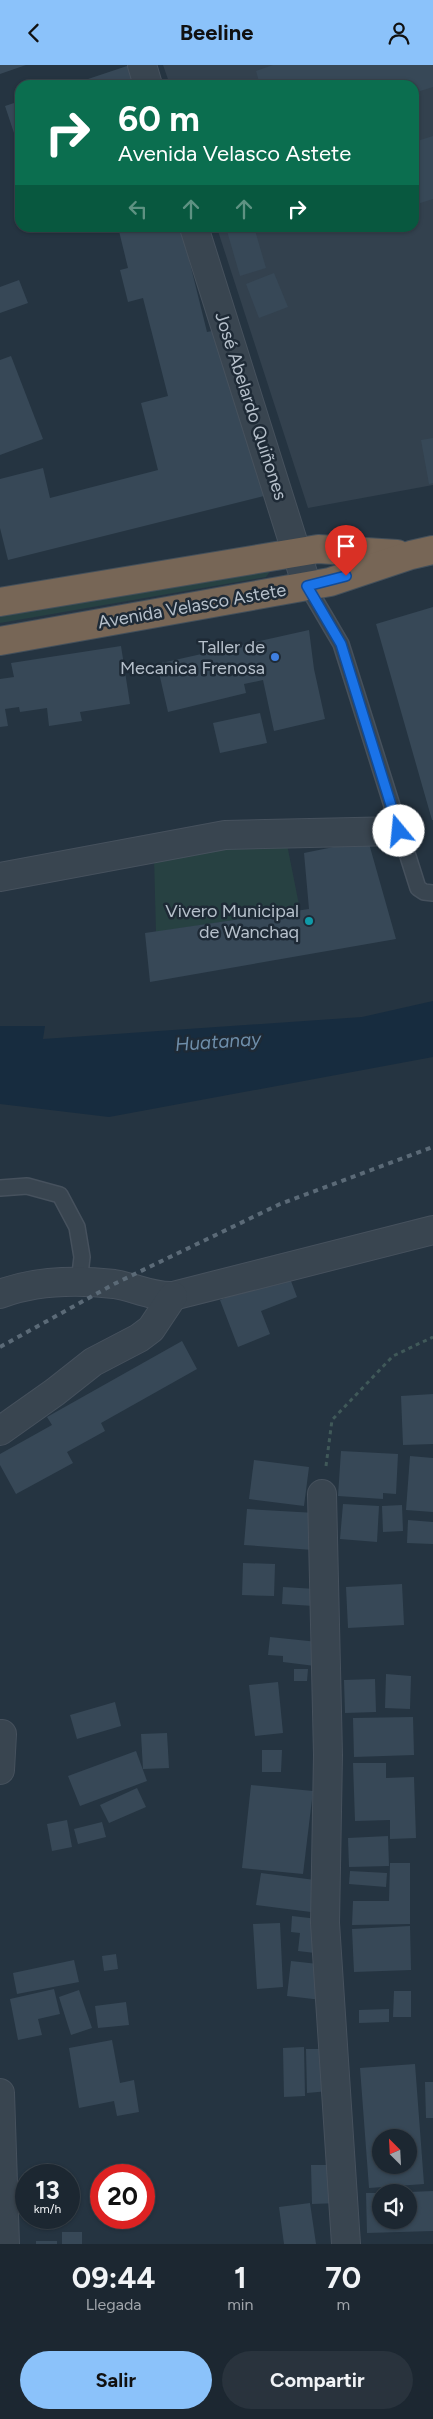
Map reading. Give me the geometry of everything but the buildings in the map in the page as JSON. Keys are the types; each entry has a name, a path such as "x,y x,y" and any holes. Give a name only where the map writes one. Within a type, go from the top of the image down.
{"highway":[{"name":"Avenida Velasco Astete","path":"0,602 318,549 422,553"},
{"name":"Avenida Velasco Astete","path":"0,641 330,582 422,553"}],"street":[{"path":"142,65 146,80"},
{"name":"José Abelardo Quiñones","path":"196,232 298,552 307,586"},
{"path":"0,877 226,835 399,831"},
{"path":"0,1294 31,1285 79,1283 114,1284 160,1297 173,1296 433,1230"},
{"path":"0,1431 55,1392 93,1361 139,1338 151,1329 173,1296"},
{"path":"322,1494 328,1755 325,1923 346,2244"},
{"path":"0,1770 2,1734"},
{"path":"0,2093 5,2244"}],"lane":[{"path":"307,586 341,644 418,889 433,893"},
{"path":"0,1188 27,1186 60,1195 78,1227 82,1257 79,1283"}],"path":[{"path":"322,1494 332,1420 393,1356 433,1337"}],"shaded area":[{"path":"163,65 433,65 433,485 308,508 218,232 419,232 419,80 168,80"}],"green space":[{"path":"271,570 266,577 0,623 0,612"},
{"path":"285,834 300,910 156,932 154,857"}],"water":[{"name":"Huatanay","path":"433,1001 433,1057 109,1117 0,1104 0,1026 45,1026 43,1039 362,1017"}],"railway":[{"path":"0,1347 114,1284 280,1204 433,1147"}],"place":[{"name":"Taller de Mecanica Frenosa","path":"275,657"},
{"name":"Vivero Municipal de Wanchaq","path":"309,921"}],"route":[{"path":"346,576 330,582 307,586 341,644 399,831"}]}
